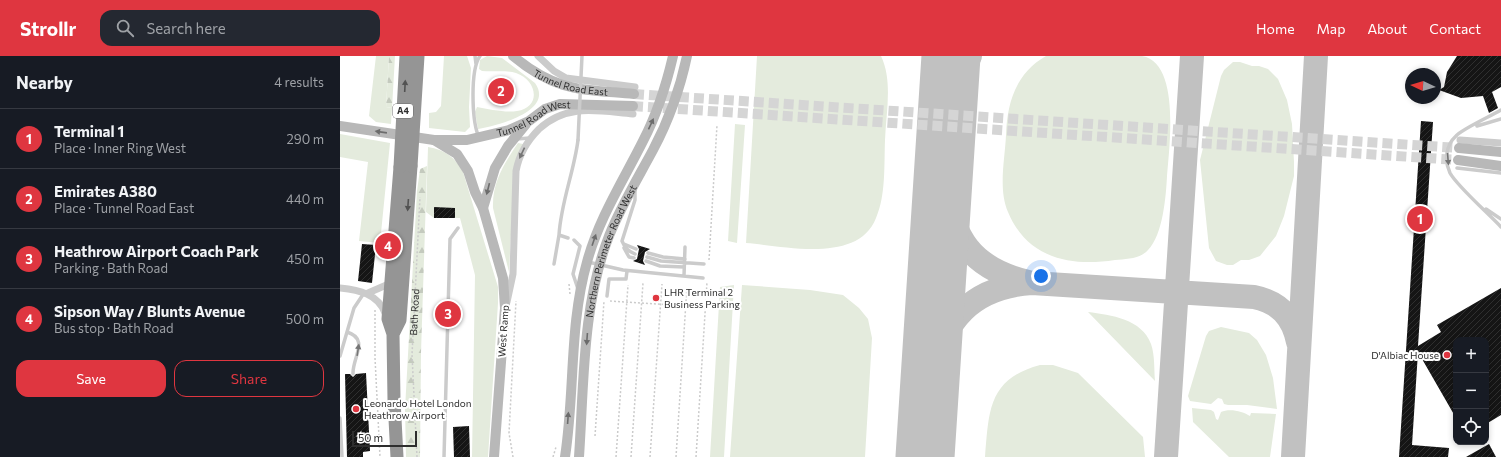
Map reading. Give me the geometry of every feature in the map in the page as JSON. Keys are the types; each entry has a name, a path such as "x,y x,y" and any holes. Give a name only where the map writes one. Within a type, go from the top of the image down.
{"highway":[{"name":"Bath Road","path":"393,334 400,320 406,166 406,56"},
{"name":"Bath Road","path":"397,457 393,334 388,319 418,56"}],"street":[{"name":"Tunnel Road East","path":"513,56 537,75 561,86 634,91"},
{"path":"538,56 554,71 566,78 634,91"},
{"name":"Northern Perimeter Road West","path":"565,457 576,314 587,262 601,220 657,111 673,56"},
{"name":"Northern Perimeter Road West","path":"579,457 589,318 599,265 615,222 654,148 672,109 680,86 687,56"},
{"name":"Tunnel Road West","path":"434,140 479,138 509,130 529,120 545,109 568,103 633,110"},
{"path":"505,308 513,274 516,171 519,158 531,138 554,117 571,111 633,110"},
{"path":"482,208 495,168 514,139 529,120"},
{"path":"340,126 434,140"},
{"name":"West Ramp","path":"434,140 454,152 464,164 482,208 503,278 505,308 494,457"},
{"path":"1460,144 1501,143"},
{"path":"1460,144 1501,152"},
{"path":"1458,164 1501,166"},
{"path":"366,293 391,284"},
{"path":"340,288 366,293 380,303 388,319"},
{"path":"495,441 502,457"}],"lane":[{"path":"475,56 474,121 479,138"},
{"path":"476,65 480,56"},
{"path":"554,264 560,212 574,168 578,140 582,56"},
{"path":"1501,110 1457,134 1450,143 1447,162 1452,175 1501,226"},
{"path":"1466,129 1501,119"},
{"path":"514,139 531,138"},
{"path":"1458,164 1501,173"},
{"path":"624,245 635,254 629,257 624,245 623,235 635,200 636,183"},
{"path":"1479,204 1501,219"},
{"path":"444,457 450,239 458,228"},
{"path":"558,235 568,238"},
{"path":"574,240 580,246 573,274 580,291"},
{"path":"684,276 685,247"},
{"path":"684,263 663,257 647,257 660,266 684,263 704,264"},
{"path":"587,262 627,271 703,278"},
{"path":"607,296 609,279 627,280 627,271"},
{"path":"340,356 354,308 366,293"},
{"path":"347,332 357,336 358,339 358,354 353,366 353,374"},
{"path":"340,418 342,457"}],"path":[{"path":"708,267 717,125"},
{"name":"Bath Road","path":"417,457 412,355 421,190"},
{"path":"696,457 708,275"},
{"path":"616,457 627,302 627,280"},
{"path":"631,457 643,283"},
{"path":"650,457 662,284"},
{"path":"676,457 687,286"},
{"path":"513,457 509,433 516,298"},
{"path":"595,436 604,301 705,307"},
{"path":"375,307 375,358 380,457"}],"green space":[{"path":"376,56 389,56 386,107 392,108 391,124 376,122 369,116"},
{"path":"389,56 395,56 392,108 386,107"},
{"path":"444,56 467,56 471,68 469,107 470,127 465,132 429,128 429,113 436,112 441,106"},
{"path":"487,56 502,58 535,83 539,93 537,102 521,115 509,121 478,129 475,112 477,107 502,111 517,111 525,109 530,104 534,93 529,81 523,76 512,72 482,71 479,69 480,60"},
{"path":"757,56 881,56 885,66 888,86 883,190 876,218 867,232 854,242 837,247 819,249 800,249 746,243"},
{"path":"1046,56 1142,56 1154,62 1163,74 1168,90 1170,108 1165,204 1157,235 1153,243 1145,253 1137,257 1098,262 1082,262 1052,256 1038,249 1026,240 1016,228 1008,212 1003,194 1003,174 1008,112 1011,100 1020,80 1027,71"},
{"path":"1233,62 1240,62 1268,69 1278,79 1287,100 1292,124 1294,176 1284,216 1276,236 1260,256 1249,260 1241,260 1233,265 1227,265 1216,261 1209,248 1200,160 1221,76 1224,70"},
{"path":"735,124 745,125 737,243 728,241"},
{"path":"340,134 390,143 380,243 359,241 368,162 340,157"},
{"path":"518,143 523,144 513,197 509,272 493,208 493,199 500,174"},
{"path":"428,147 440,150 449,155 457,162 463,172 498,287 488,457 472,457 475,275 460,218 455,218 455,208 434,208 434,218 426,212"},
{"path":"427,166 421,353 420,457 406,457 405,409 417,191 420,169"},
{"path":"734,285 724,457 710,457 720,287"},
{"path":"742,285 810,290 843,295 859,308 868,319 872,338 865,457 730,457"},
{"path":"1088,312 1116,317 1141,329 1151,344 1154,358 1155,381"},
{"path":"1221,327 1249,333 1257,340 1266,355 1273,378 1277,409 1247,405 1228,405 1224,404 1222,399 1218,398 1211,404 1190,401 1188,396 1206,336 1209,331"},
{"path":"1040,365 1053,365 1078,373 1143,437 1145,457 985,457 990,411 994,399 1001,388 1010,379 1023,371"},
{"path":"1192,408 1211,410 1214,412 1216,419 1218,420 1221,412 1228,410 1240,411 1250,416 1251,413 1276,414 1270,457 1229,457 1193,422"}],"building":[{"path":"1457,56 1501,56 1501,87 1492,92 1498,108 1489,113 1483,96 1461,98 1441,91 1441,89 1444,87 1447,72"},
{"path":"1421,121 1433,122 1418,346 1441,332 1437,325 1501,288 1501,415 1489,422 1489,337 1453,337 1453,413 1418,352 1412,445 1449,448 1448,457 1399,457"},
{"path":"434,207 455,208 455,218 434,218"},
{"path":"362,244 376,245 372,283 358,281"},
{"path":"637,245 650,249 645,252 643,261 645,265 633,261 637,259 639,249"},
{"name":"Leonardo Hotel London Heathrow Airport","path":"366,373 370,451 363,452 363,457 347,457 345,374 350,374 353,377 356,374"},
{"path":"469,426 470,457 454,457 453,427"},
{"path":"1489,444 1496,457 1466,457"}],"taxiway":[{"path":"948,101 957,79 970,56"},
{"path":"1166,457 1192,56"},
{"path":"1293,457 1316,56"},
{"path":"943,184 947,203 953,220 959,235 968,248 979,259 992,268 1008,276 1028,282"},
{"path":"931,377 936,357 943,339 952,323 964,310 977,299 993,291 1011,286 1032,283 1254,297 1263,299 1284,312 1293,325 1298,342"}],"runway":[{"path":"925,457 951,56"}],"tunnel":[{"path":"634,94 1459,148"},
{"path":"633,106 1458,160"}],"place":[{"name":"Emirates A380","path":"501,91"},
{"name":"Terminal 1","path":"1420,219"},
{"name":"Sipson Way / Blunts Avenue","path":"388,246"},
{"name":"LHR Terminal 2 Business Parking","path":"656,298"},
{"name":"Heathrow Airport Coach Park","path":"448,314"},
{"name":"D'Albiac House","path":"1447,355"},
{"name":"Leonardo Hotel London Heathrow Airport","path":"356,409"}]}
